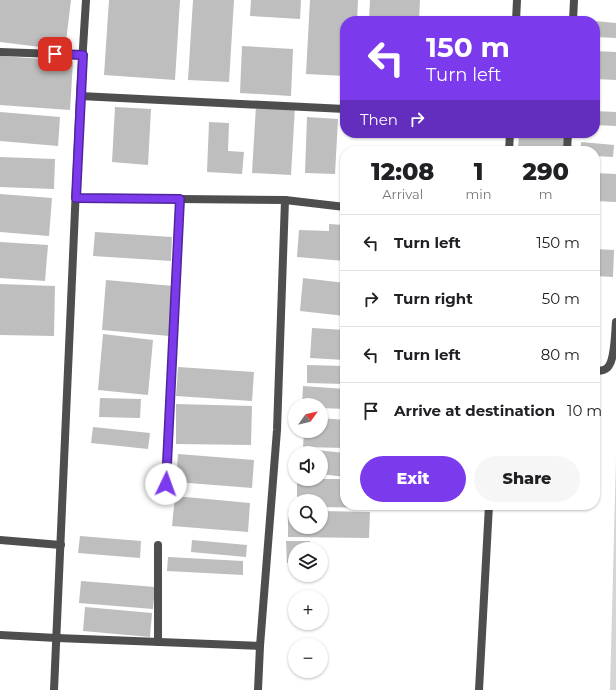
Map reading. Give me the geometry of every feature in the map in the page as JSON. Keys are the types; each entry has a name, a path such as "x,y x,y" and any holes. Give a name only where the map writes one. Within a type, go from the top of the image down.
{"street":[{"path":"54,690 80,96 86,0"},
{"path":"516,16 517,0"},
{"path":"573,16 574,0"},
{"path":"0,52 83,55"},
{"path":"80,96 340,109"},
{"path":"76,198 284,200 340,206"},
{"path":"166,484 180,199"},
{"path":"258,690 260,646 277,430 284,200"},
{"path":"600,370 606,369 611,364 616,322"},
{"path":"478,690 489,510"},
{"path":"0,540 61,545"},
{"path":"158,545 158,642"},
{"path":"0,635 260,646"}],"shaded area":[{"path":"616,457 616,690 610,690"}],"building":[{"path":"0,0 71,0 65,50 0,42"},
{"path":"109,0 180,0 175,80 104,75"},
{"path":"193,0 234,0 229,82 188,80"},
{"path":"251,0 301,0 300,19 250,16"},
{"path":"310,0 358,0 357,16 340,16 340,76 306,74"},
{"path":"370,0 420,0 419,16 369,16"},
{"path":"600,21 616,23 616,38 600,37"},
{"path":"242,46 293,49 291,96 240,93"},
{"path":"600,51 616,52 616,80 600,79"},
{"path":"0,56 73,61 70,110 0,105"},
{"path":"256,105 295,107 291,175 252,173"},
{"path":"115,107 151,109 148,165 112,162"},
{"path":"600,111 616,112 616,126 600,125"},
{"path":"0,112 60,117 58,146 0,141"},
{"path":"307,117 338,119 335,174 305,173"},
{"path":"209,122 229,123 228,151 244,152 242,174 207,172"},
{"path":"519,138 565,138 564,146 518,146"},
{"path":"581,142 614,145 613,157 600,156 600,146 581,146"},
{"path":"0,157 55,159 54,189 0,187"},
{"path":"600,173 616,174 616,202 600,201"},
{"path":"0,194 52,198 49,236 0,232"},
{"path":"329,224 340,225 340,261 297,257 299,230 329,231"},
{"path":"95,232 172,237 171,261 93,256"},
{"path":"0,242 48,245 45,281 0,278"},
{"path":"600,249 614,250 613,277 600,276"},
{"path":"303,278 340,282 340,315 300,311"},
{"path":"106,280 173,286 169,336 102,330"},
{"path":"0,284 55,286 54,336 0,335"},
{"path":"312,328 340,330 340,360 310,358"},
{"path":"103,334 153,340 148,395 98,390"},
{"path":"307,365 340,366 340,384 307,383"},
{"path":"178,367 254,372 252,401 176,396"},
{"path":"303,386 340,389 340,409 328,408 328,398 302,398"},
{"path":"100,398 141,399 140,418 99,417"},
{"path":"176,404 252,406 251,445 176,444"},
{"path":"328,419 340,420 340,448 328,448 328,446 303,446 304,438 328,438"},
{"path":"93,427 150,433 148,449 91,443"},
{"path":"328,451 340,452 340,476 328,475"},
{"path":"178,454 254,460 252,488 176,482"},
{"path":"328,479 340,479 340,507 328,507 328,494 297,494 297,486 328,486"},
{"path":"175,496 250,503 248,532 172,526"},
{"path":"328,511 370,512 369,538 288,537 288,534 328,534"},
{"path":"80,536 141,541 140,558 78,553"},
{"path":"192,540 247,545 246,557 191,552"},
{"path":"286,541 310,541 288,542 287,563"},
{"path":"168,557 243,561 243,575 167,571"},
{"path":"81,581 155,587 153,609 79,603"},
{"path":"85,607 152,613 150,637 83,631"}],"route":[{"path":"55,54 83,55 76,198 180,199 166,484"}]}
